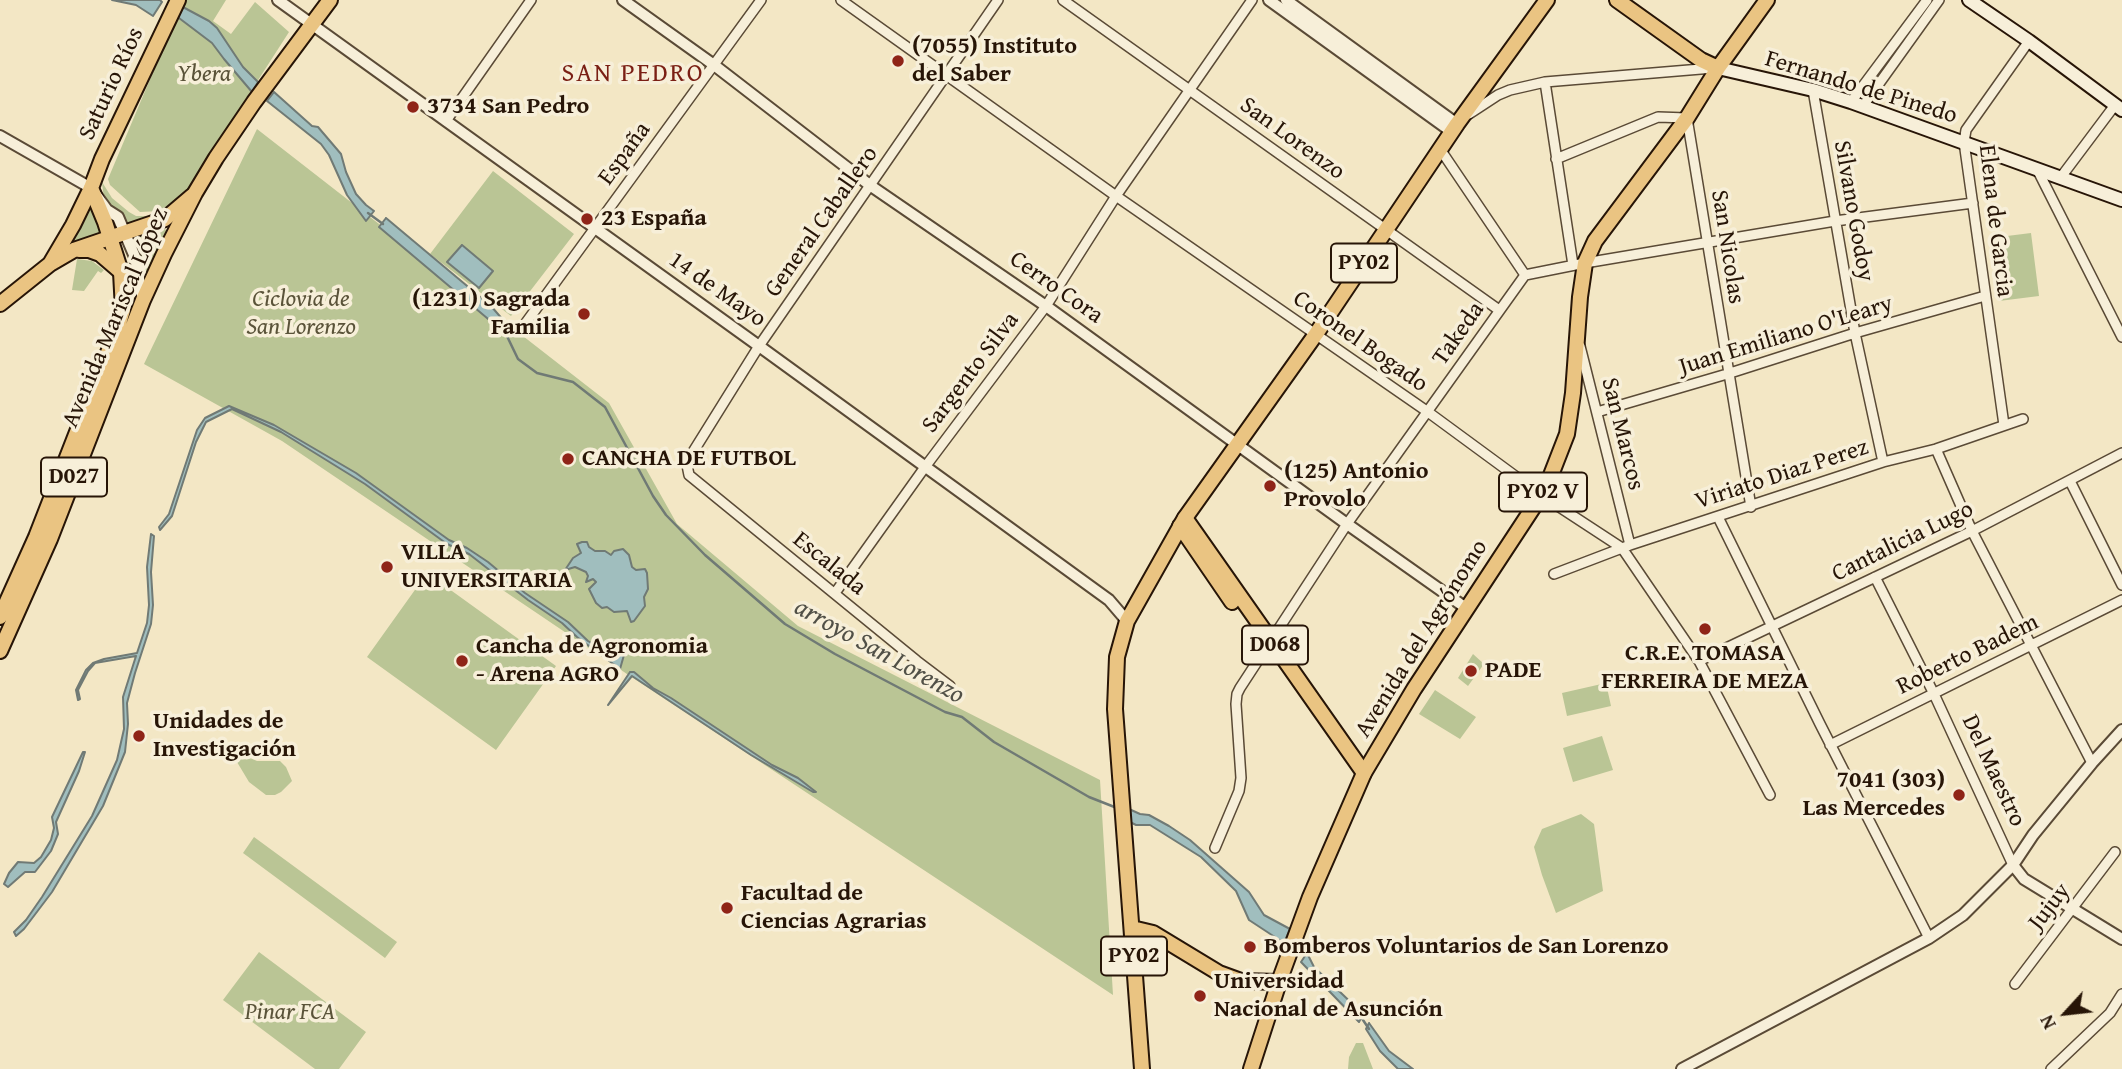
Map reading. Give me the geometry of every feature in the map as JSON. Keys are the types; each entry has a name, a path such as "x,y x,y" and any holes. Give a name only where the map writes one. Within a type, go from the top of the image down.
{"main road":[{"name":"Saturio Ríos","path":"50,264 91,188 102,159 178,0"},
{"name":"D027","path":"312,25 331,0"},
{"name":"PY02","path":"1142,1069 1114,680 1127,621 1182,522 1316,334 1440,149 1548,0"},
{"path":"1616,0 1700,60 1718,68"},
{"name":"Avenida del Agrónomo","path":"1251,1069 1310,897 1364,773 1466,608 1546,488 1567,434 1573,393 1579,264 1768,0"},
{"path":"1969,0 2118,108"},
{"name":"Avenida Mariscal López","path":"0,650 50,539 143,300 195,193 254,102 312,25"},
{"name":"Fernando de Pinedo","path":"1718,68 1813,90 1857,104 2122,200"},
{"name":"D027","path":"91,188 111,238"},
{"path":"0,304 50,264 74,250 164,219 195,193"},
{"name":"Avenida Mariscal López","path":"0,617 36,537 123,310 121,272 111,238"},
{"path":"74,250 89,250 100,254 121,272"},
{"name":"D068","path":"1182,522 1268,645 1364,773"},
{"path":"1132,928 1153,933 1219,973 1241,981 1279,981"}],"street":[{"name":"14 de Mayo","path":"278,0 1109,600 1127,621"},
{"path":"446,121 531,0"},
{"name":"Cerro Cora","path":"623,0 714,65 871,186 1046,306 1466,608"},
{"name":"España","path":"526,324 761,0"},
{"name":"Coronel Bogado","path":"841,0 1116,196 1428,412 1541,495 1626,547 1699,661 1770,795"},
{"name":"General Caballero","path":"687,470 688,460 759,346 998,0"},
{"name":"San Lorenzo","path":"1063,0 1499,310"},
{"name":"Sargento Silva","path":"835,593 925,467 1046,306 1116,196 1252,0"},
{"path":"1269,0 1457,125"},
{"path":"1286,0 1457,125"},
{"path":"1857,104 1927,0"},
{"path":"1857,104 1939,0"},
{"name":"Elena de Garcia","path":"2004,425 1964,142 1966,131 2029,41"},
{"name":"Fernando de Pinedo","path":"1457,125 1498,95 1545,82 1718,68"},
{"path":"1545,82 1556,159 1579,264"},
{"name":"Silvano Godoy","path":"1813,90 1855,332 1883,462"},
{"path":"2061,177 2118,108"},
{"path":"1556,159 1658,117 1686,118"},
{"name":"San Nicolas","path":"1686,118 1751,507"},
{"path":"0,136 91,188 107,209 118,217 135,257 143,300"},
{"path":"1440,149 1525,275 1835,221 1973,203"},
{"path":"2038,171 2122,337"},
{"name":"Takeda","path":"1215,848 1239,791 1241,778 1237,694 1347,524 1525,275"},
{"name":"Juan Emiliano O'Leary","path":"1597,412 1727,374 1855,332 1918,317 1985,296"},
{"name":"San Marcos","path":"1576,333 1597,412 1626,547"},
{"name":"Viriato Diaz Perez","path":"1554,574 1626,547 1883,462 1936,449 2023,419"},
{"path":"1936,449 1972,531 2092,763"},
{"name":"Cantalicia Lugo","path":"1699,661 1972,531 2122,453"},
{"name":"Escalada","path":"687,470 689,475 950,686"},
{"path":"2070,481 2122,585"},
{"path":"1718,517 1928,938"},
{"name":"Del Maestro","path":"1875,577 1934,694 2013,865 2024,879 2122,939"},
{"name":"Roberto Badem","path":"1830,745 2122,600"},
{"path":"1682,1069 1928,938 1963,915 2013,865 2092,763 2122,730"},
{"name":"Jujuy","path":"2015,984 2115,852"},
{"path":"2051,1069 2110,1013 2122,994"}],"green space":[{"name":"Ybera","path":"186,0 226,0 213,21 231,34 255,2 289,32 188,189 176,203 160,211 140,212 110,185 108,179"},
{"name":"Ciclovia de San Lorenzo","path":"257,129 609,403 677,524 798,626 1100,780 1113,995 627,674 282,441 144,364"},
{"path":"493,171 574,234 511,316 430,254"},
{"path":"102,182 112,198 129,212 136,216 156,216 129,224 120,212 104,200"},
{"path":"90,207 93,208 100,232 70,246 68,244"},
{"path":"162,226 167,231 149,269 143,275 132,238"},
{"path":"2031,233 2039,296 1999,301 1991,238"},
{"path":"77,259 92,261 104,270 101,273 98,271 84,291 72,290"},
{"name":"Cancha de Agronomia - Arena AGRO","path":"427,573 556,666 496,750 367,657"},
{"name":"PADE","path":"1473,654 1484,664 1468,686 1458,678"},
{"path":"1606,683 1611,706 1567,716 1562,693"},
{"path":"1435,690 1476,717 1460,739 1419,714"},
{"path":"1602,736 1613,770 1573,782 1563,748"},
{"path":"235,755 243,755 257,761 280,761 292,781 281,792 266,795 249,782"},
{"path":"1581,814 1594,824 1603,891 1556,913 1534,847 1542,829"},
{"path":"254,837 397,942 385,958 243,853"},
{"name":"Pinar FCA","path":"259,952 366,1032 339,1069 315,1069 223,1000"},
{"path":"1356,1043 1363,1043 1373,1069 1348,1069 1349,1057"}],"water":[{"path":"112,0 162,2 153,16 136,5"},
{"path":"181,6 217,28 243,67 258,82 252,92 212,43 175,15"},
{"path":"274,92 312,126 318,127 341,154 356,194 374,211 366,221 347,195 329,155 321,144 267,101"},
{"path":"386,218 491,306 510,328 504,336 500,329 379,227"},
{"path":"462,245 493,271 479,288 447,262"},
{"path":"229,406 274,425 356,473 449,540 488,562 525,593 568,622 588,641 598,647 614,646 622,650 624,655 620,669 469,554 447,544 365,484 281,432 232,409 206,422 196,442 172,516 160,530 159,527 169,514 197,430 205,418"},
{"path":"151,534 154,536 151,624 127,703 125,752 103,806 52,892 16,936 14,932 42,897 92,816 117,760 124,729 123,697 136,656 95,663 78,690 78,700 76,690 86,670 93,663 137,653 147,623 147,567"},
{"path":"587,542 595,551 605,551 611,555 614,551 623,549 629,555 632,567 636,570 645,569 648,589 644,597 645,606 634,621 631,622 627,611 614,612 596,603 589,589 596,582 593,579 586,582 586,572 575,567 565,570 573,558 581,553 577,544"},
{"path":"630,672 634,672 653,688 772,765 798,778 816,792 751,755 632,676 608,705"},
{"path":"83,752 79,771 56,822 58,834 51,851 35,872 25,872 8,887 4,884 18,862 34,863 51,840 54,828 52,817"},
{"path":"1129,809 1149,815 1190,840 1249,892 1264,915 1290,929 1284,943 1249,920 1236,891 1201,857 1150,825 1130,822"},
{"path":"1307,953 1314,967 1363,1014 1359,1022 1301,962"},
{"path":"1369,1023 1389,1051 1413,1069 1398,1069 1380,1051 1366,1029"}],"waterway":[{"name":"arroyo San Lorenzo","path":"368,213 383,224"},
{"name":"arroyo San Lorenzo","path":"505,332 518,359 537,373 573,382 605,407 666,515 705,555 785,624 835,654 945,712 962,717 994,742 1089,797 1117,808"},
{"name":"arroyo San Lorenzo","path":"1361,1017 1369,1029"}],"place":[{"name":"(7055) Instituto del Saber","path":"898,61"},
{"name":"3734 San Pedro","path":"413,107"},
{"name":"23 España","path":"587,219"},
{"name":"(1231) Sagrada Familia","path":"584,314"},
{"name":"CANCHA DE FUTBOL","path":"568,459"},
{"name":"(125) Antonio Provolo","path":"1270,486"},
{"name":"VILLA UNIVERSITARIA","path":"387,567"},
{"name":"C.R.E. TOMASA FERREIRA DE MEZA","path":"1705,629"},
{"name":"Cancha de Agronomia - Arena AGRO","path":"462,661"},
{"name":"PADE","path":"1471,671"},
{"name":"Unidades de Investigación","path":"139,736"},
{"name":"7041 (303) Las Mercedes","path":"1959,795"},
{"name":"Facultad de Ciencias Agrarias","path":"727,908"},
{"name":"Bomberos Voluntarios de San Lorenzo","path":"1250,947"},
{"name":"Universidad Nacional de Asunción","path":"1200,996"}],"district":[{"name":"SAN PEDRO","path":"633,74"}]}
